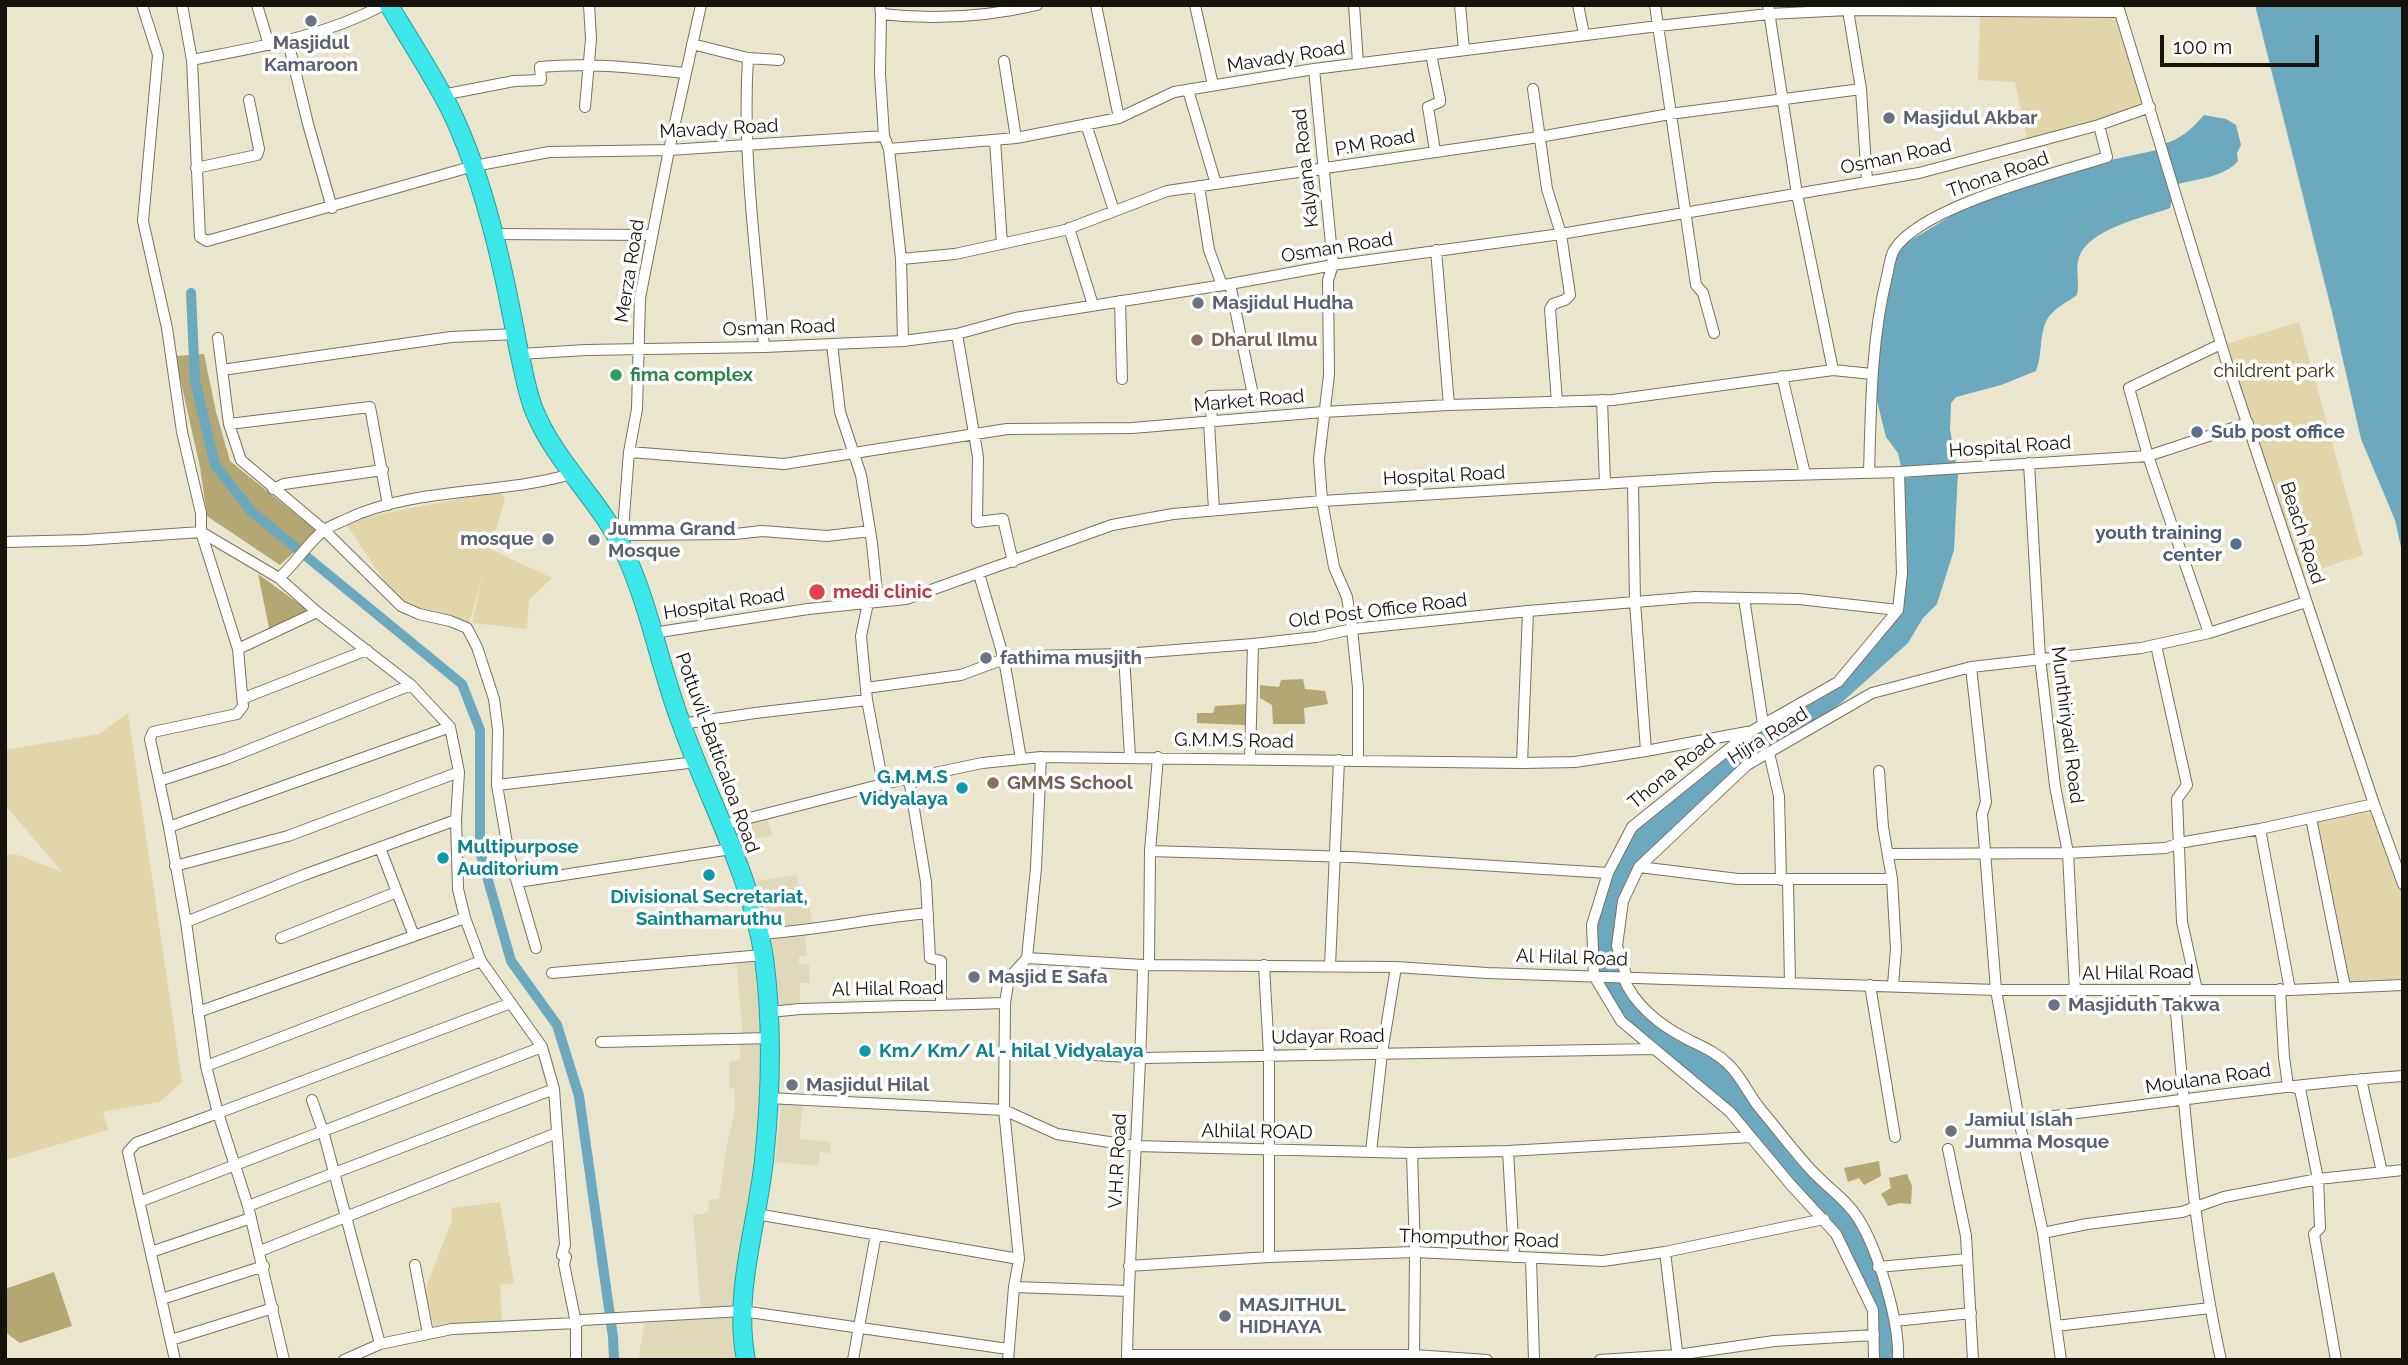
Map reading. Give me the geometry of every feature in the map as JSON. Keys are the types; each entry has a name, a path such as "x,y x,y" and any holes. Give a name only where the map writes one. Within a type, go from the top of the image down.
{"highway":[{"name":"Pottuvil-Batticaloa Road","path":"389,5 442,95 474,166 494,234 533,408 547,438 571,474 622,541 681,724 731,849 759,934 771,1038 764,1161 742,1311 746,1360"}],"street":[{"path":"142,5 158,55 143,221 167,328 182,432 201,513 201,532 238,649 244,698 242,710 237,715 153,732 150,739 186,922 206,1066 264,1266 284,1360"},
{"path":"182,5 192,60 196,168 257,155 259,149 249,100"},
{"path":"257,5 269,45"},
{"path":"192,60 288,41 356,20 383,5"},
{"path":"585,107 591,39 589,5"},
{"name":"Merza Road","path":"622,541 629,453 637,409 639,298 701,5"},
{"path":"903,341 901,259 889,149 884,136 880,10 917,18 1037,5"},
{"path":"1096,5 1119,118"},
{"path":"1195,5 1213,85"},
{"path":"1354,5 1358,64"},
{"path":"1460,5 1464,50"},
{"path":"1578,5 1584,34"},
{"path":"1655,5 1696,285 1703,293 1714,333"},
{"path":"2119,8 2150,107"},
{"name":"Mavady Road","path":"889,149 1016,138 1119,118 1174,92 1314,69 1769,10 2119,8"},
{"path":"1769,10 1797,194 1832,370"},
{"path":"1849,10 1861,89 1867,182"},
{"path":"288,41 307,124 332,208"},
{"path":"692,44 748,58 779,60"},
{"path":"1431,54 1440,99 1440,102 1428,107 1435,151"},
{"path":"748,58 745,101 747,145 764,347"},
{"path":"1004,61 1016,138"},
{"path":"442,95 514,81 541,80 540,67 589,65 685,73"},
{"name":"Kalyana Road","path":"1314,69 1333,265 1328,279 1329,375 1320,459 1322,501 1334,567 1347,597 1352,629 1358,688 1358,761"},
{"path":"1533,89 1547,189 1561,234 1570,295 1553,304 1550,309 1557,402"},
{"name":"P.M Road","path":"901,259 955,254 1069,228 1167,191 1539,137 1670,114 1861,89"},
{"path":"1188,90 1216,184"},
{"name":"Osman Road","path":"520,355 586,349 764,347 903,341 957,334 1015,318 1226,285 1333,265 1561,234 1919,173 2099,125 2150,107"},
{"name":"Beach Road","path":"2150,107 2221,344 2403,884"},
{"path":"1086,124 1114,211"},
{"name":"Thona Road","path":"1869,473 1872,374 1882,296 1893,251 1911,232 1960,204 2107,156 2099,125"},
{"name":"Mavady Road","path":"196,168 202,240 207,241 474,166 548,152 669,150 884,136"},
{"path":"995,140 1002,244"},
{"path":"1199,186 1209,250 1226,285 1253,395 1210,396 1214,510"},
{"path":"1069,228 1093,305"},
{"path":"494,234 652,235"},
{"path":"1436,250 1449,405"},
{"path":"1119,301 1122,379"},
{"path":"222,370 451,337 516,334"},
{"path":"957,334 978,457 977,522 1003,519 1013,562"},
{"path":"218,338 229,424 241,460 401,606 467,628 477,647 494,699 498,730 497,785 509,855 536,948"},
{"path":"832,344 840,412 861,475 870,531 873,602 861,636 867,700 883,785"},
{"path":"2209,633 2148,456 2129,388 2221,344"},
{"name":"Market Road","path":"629,453 783,464 1007,429 1132,428 1323,412 1602,400 1832,370 1872,374"},
{"path":"1782,376 1805,474"},
{"path":"1602,400 1605,484"},
{"path":"229,424 370,407 388,505"},
{"name":"Hospital Road","path":"653,633 808,609 906,599 1112,525 1173,513 1715,477 1899,472 2148,456 2248,423"},
{"name":"Munthiriyadi Road","path":"2029,463 2040,658 2054,786 2068,853 2076,991"},
{"path":"273,489 284,484 383,470"},
{"path":"1898,610 1902,573 1899,472"},
{"path":"283,575 322,533 357,514 388,505 469,491 545,482 571,474"},
{"path":"1633,482 1635,602 1647,751"},
{"path":"622,541 762,531 827,536 870,531"},
{"path":"5,542 201,532 283,575 317,612 411,685 450,727 459,772 456,820 458,889 465,918 481,961 542,1047 554,1089 565,1245 562,1255 566,1256 564,1264 579,1322 576,1360"},
{"path":"979,574 1004,659 1021,759"},
{"name":"Old Post Office Road","path":"866,688 961,675 1004,659 1030,656 1124,654 1253,644 1316,637 1352,629 1695,597 1799,599 1898,610"},
{"path":"1744,598 1763,724"},
{"name":"Hijra Road","path":"1898,1360 1899,1343 1887,1288 1858,1218 1839,1194 1812,1171 1757,1106 1727,1063 1655,1019 1629,991 1617,946 1623,901 1639,867 1748,765 1872,693 1971,667 2156,645 2209,633 2306,601"},
{"name":"Thona Road","path":"1874,1360 1872,1308 1836,1234 1730,1112 1621,1021 1594,976 1591,925 1608,873 1632,827 1750,732 1838,682 1898,610"},
{"path":"1522,763 1528,611"},
{"path":"238,649 317,612"},
{"path":"1250,758 1253,644"},
{"path":"2156,645 2187,785 2178,799 2182,922 2197,990"},
{"path":"244,698 367,650"},
{"path":"1124,654 1130,757"},
{"path":"1971,667 1986,802 1982,814 1996,990 2018,1120 2043,1233 2061,1360"},
{"path":"159,781 226,759 411,685"},
{"path":"681,724 867,700"},
{"path":"169,827 450,727"},
{"name":"G.M.M.S Road","path":"722,825 982,763 1041,757 1575,762 1750,732"},
{"path":"1769,753 1779,796 1790,983"},
{"path":"344,1360 380,1344 452,1329 742,1311 1008,1354 1018,1259 1004,1110 1005,1003 1009,978 1027,958 1036,867 1041,757"},
{"path":"1146,965 1150,851 1158,757"},
{"path":"1330,965 1339,760"},
{"path":"497,785 697,762"},
{"path":"1879,771 1892,879 1896,949 1894,985"},
{"path":"176,866 288,836 459,772"},
{"path":"909,779 926,882 930,958 941,961 941,1006"},
{"path":"1889,854 2068,853 2165,848 2374,804"},
{"path":"2311,818 2345,987"},
{"path":"186,922 456,820"},
{"path":"2260,829 2285,989 2284,1057 2288,1086 2300,1089 2318,1179 2320,1228 2314,1234 2336,1360"},
{"path":"380,848 414,936"},
{"path":"518,882 731,849"},
{"path":"1150,851 1334,856 1608,873"},
{"path":"1639,867 1738,879 1892,879"},
{"path":"281,938 397,892"},
{"path":"759,934 820,929 860,921 928,914"},
{"path":"198,1012 465,918"},
{"path":"552,974 763,955"},
{"name":"Al Hilal Road","path":"1027,958 1146,965 1396,967 1996,990 2285,989 2403,985"},
{"path":"206,1066 481,961"},
{"name":"V.H.R Road","path":"1127,1358 1129,1266 1146,965"},
{"path":"1264,965 1269,1055 1269,1257"},
{"path":"1371,1152 1382,1053 1396,967"},
{"path":"1870,985 1895,1137"},
{"path":"2174,990 2194,1210 2221,1360"},
{"path":"175,1360 128,1152 136,1143 511,1003"},
{"name":"Al Hilal Road","path":"770,1012 1005,1003"},
{"path":"601,1042 771,1038"},
{"path":"139,1202 542,1047"},
{"name":"Udayar Road","path":"1004,1049 1142,1058 1654,1049"},
{"name":"Moulana Road","path":"2018,1120 2139,1107 2288,1086 2403,1076"},
{"path":"2361,1079 2382,1172"},
{"path":"248,1206 554,1089"},
{"name":"Alhilal ROAD","path":"768,1098 1004,1110 1057,1134 1135,1146 1412,1153 1508,1151 1751,1137"},
{"path":"312,1100 323,1131 380,1344"},
{"path":"260,1251 557,1133"},
{"path":"1948,1149 1966,1236 1973,1360"},
{"path":"1508,1151 1514,1258"},
{"path":"1412,1153 1414,1357"},
{"path":"2043,1233 2087,1224 2194,1210 2224,1198 2318,1179 2403,1170"},
{"path":"756,1214 1018,1259"},
{"path":"151,1252 251,1218"},
{"name":"Thomputhor Road","path":"1129,1266 1269,1257 1415,1252 1603,1261 1665,1252 1824,1219"},
{"path":"853,1360 876,1234"},
{"path":"1665,1252 1678,1358"},
{"path":"1531,1258 1534,1360"},
{"path":"1878,1267 1967,1259"},
{"path":"415,1265 428,1334"},
{"path":"162,1299 264,1266"},
{"path":"1014,1287 1129,1292"},
{"path":"171,1340 273,1308"},
{"path":"2056,1326 2210,1308"},
{"path":"1895,1321 1970,1313"},
{"path":"1600,1360 1678,1358 1774,1340 1874,1335"},
{"path":"1127,1358 1414,1357 1486,1360"}],"shaded area":[{"path":"204,354 230,461 317,531 280,565 207,516 200,467 175,356"},
{"path":"258,574 309,611 269,628"},
{"path":"1303,679 1305,689 1325,691 1328,704 1304,708 1305,724 1273,724 1272,705 1260,698 1260,685 1279,687 1281,680"},
{"path":"1247,704 1246,725 1197,723 1197,713 1213,713 1215,706"},
{"path":"767,817 772,835 739,842 734,825"},
{"path":"797,875 801,901 809,900 813,929 764,937 756,881"},
{"path":"805,933 807,956 799,957 799,964 809,964 810,983 800,983 800,1009 774,1010 772,936"},
{"path":"758,958 765,1035 743,1035 736,959"},
{"path":"740,1043 766,1043 762,1108 736,1308 701,1313 693,1215 708,1213 709,1200 719,1199 735,1109 734,1088 729,1088 729,1061 740,1060"},
{"path":"781,1104 803,1106 799,1139 831,1142 830,1153 820,1152 818,1166 775,1162"},
{"path":"1879,1161 1881,1176 1864,1185 1859,1178 1848,1182 1844,1168"},
{"path":"1907,1174 1912,1186 1911,1204 1888,1206 1881,1194 1891,1188 1889,1178"},
{"path":"54,1272 72,1326 20,1343 5,1332 5,1289"},
{"path":"737,1317 740,1360 638,1360 645,1323"}],"green space":[{"path":"2003,5 2114,5 2150,107 2028,144 2015,82 1978,80 1980,16 2091,12 2003,11"},
{"name":"childrent park","path":"2299,322 2363,555 2298,576 2226,344"},
{"path":"500,491 505,499 490,549 552,578 529,600 527,629 472,623 484,570 469,623 401,606 344,521"},
{"path":"128,713 182,1082 160,1102 103,1112 108,1130 5,1160 5,854 18,855 62,872 5,805 5,750 99,734"},
{"path":"2374,804 2403,884 2403,985 2345,987 2311,818"},
{"path":"500,1202 514,1283 500,1285 502,1321 434,1326 426,1298 427,1285 452,1220 451,1208"}],"water":[{"path":"2255,5 2403,5 2403,556 2395,520 2361,439"},
{"path":"2204,115 2226,119 2236,125 2241,145 2237,153 2238,161 2218,174 2178,184 2161,145 2185,133"},
{"path":"2157,150 2174,190 2170,208 2118,225 2085,247 2078,262 2077,295 2048,318 2036,371 2001,385 1956,397 1951,403 1950,429 1956,463 1901,467 1898,453 1886,437 1876,397 1876,362 1884,319 1882,296 1893,251 1964,208 2069,169"},
{"path":"1958,473 1954,550 1937,604 1923,618 1908,643 1840,704 1769,753 1745,758 1723,788 1645,855 1623,901 1615,958 1629,991 1663,1027 1715,1054 1860,1224 1887,1288 1898,1360 1874,1360 1872,1308 1835,1233 1748,1133 1621,1021 1594,971 1592,929 1608,873 1630,830 1750,732 1829,692 1898,610 1903,478"}],"waterway":[{"path":"191,293 195,381 215,465 251,511 462,684 480,730 480,852 511,961 557,1025 579,1096 614,1360"}],"place":[{"name":"Masjidul Kamaroon","path":"311,21"},
{"name":"Masjidul Akbar","path":"1889,118"},
{"name":"Masjidul Hudha","path":"1198,303"},
{"name":"Dharul Ilmu","path":"1197,340"},
{"name":"fima complex","path":"616,375"},
{"name":"Sub post office","path":"2197,432"},
{"name":"mosque","path":"548,539"},
{"name":"Jumma Grand Mosque","path":"594,540"},
{"name":"youth training center","path":"2236,544"},
{"name":"medi clinic","path":"817,592"},
{"name":"fathima musjith","path":"986,658"},
{"name":"GMMS School","path":"993,783"},
{"name":"G.M.M.S Vidyalaya","path":"962,788"},
{"name":"Multipurpose Auditorium","path":"443,858"},
{"name":"Divisional Secretariat, Sainthamaruthu","path":"709,875"},
{"name":"Masjid E Safa","path":"974,977"},
{"name":"Masjiduth Takwa","path":"2054,1005"},
{"name":"Km/ Km/ Al - hilal Vidyalaya","path":"865,1051"},
{"name":"Masjidul Hilal","path":"792,1085"},
{"name":"Jamiul Islah Jumma Mosque","path":"1951,1131"},
{"name":"MASJITHUL HIDHAYA","path":"1225,1316"}]}
